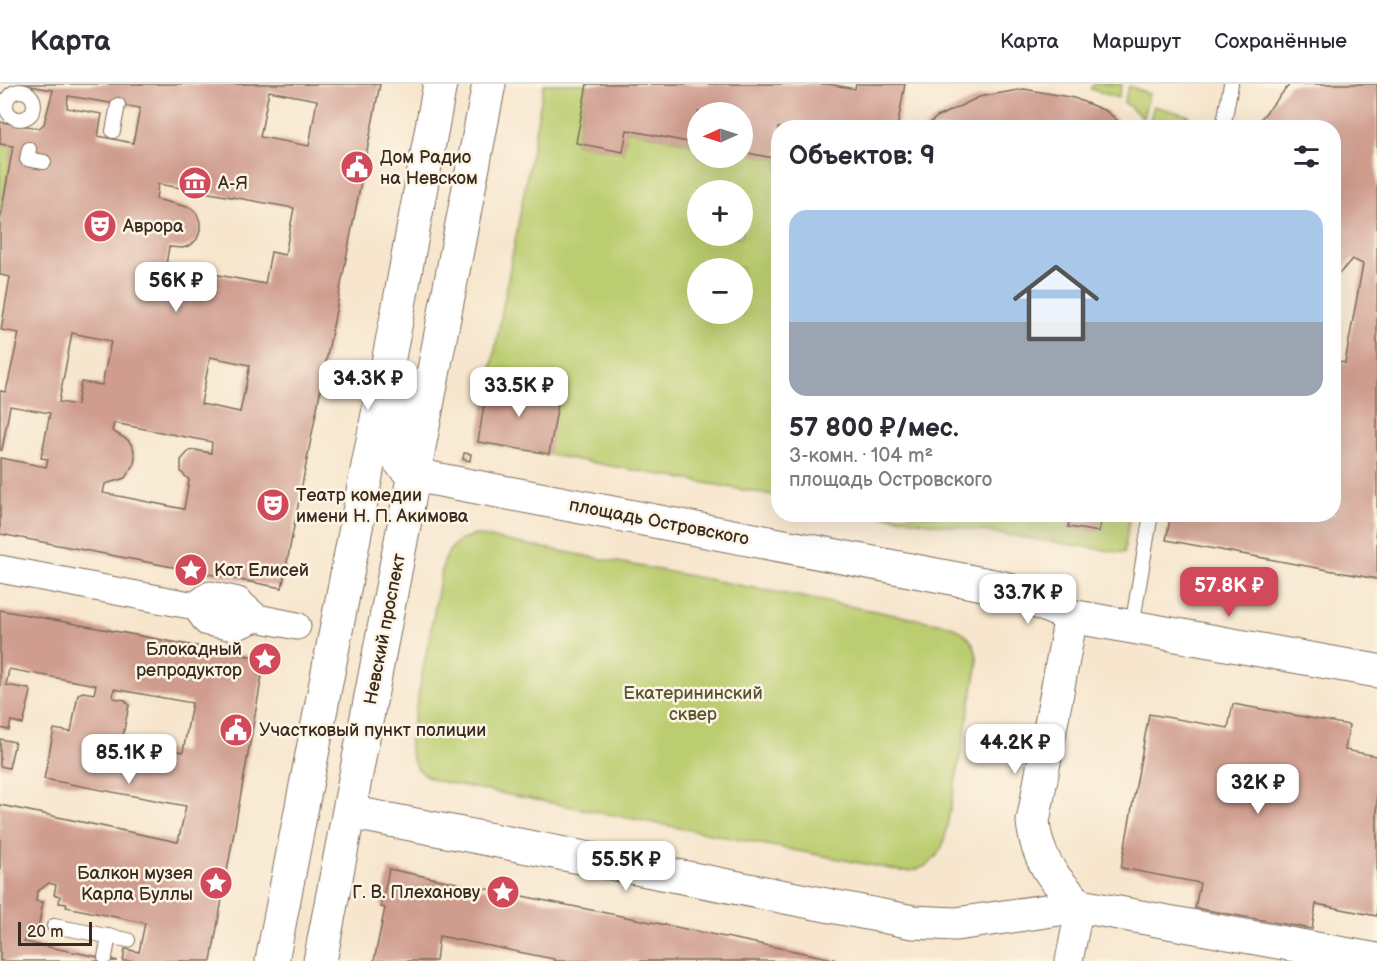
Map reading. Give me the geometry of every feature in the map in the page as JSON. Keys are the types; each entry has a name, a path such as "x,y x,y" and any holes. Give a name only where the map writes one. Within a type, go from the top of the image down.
{"street":[{"path":"272,961 440,84"},
{"name":"Невский проспект","path":"320,961 489,84"},
{"path":"398,311 403,360 390,438 393,453 401,465 414,475"},
{"name":"площадь Островского","path":"414,475 1004,588 1071,615 1376,668"},
{"path":"0,569 195,606 210,595 238,601 257,618 297,626"},
{"path":"1071,615 1033,822 1035,842 1046,865 1061,887 1080,906"},
{"path":"349,812 913,922 956,924 1080,906 1377,960"},
{"path":"1070,961 1080,906"}],"lane":[{"path":"1224,120 1231,84"},
{"path":"21,88 32,98 31,122 15,118 6,109 9,96 21,88"},
{"path":"113,131 118,105"},
{"path":"29,149 27,159 44,162"},
{"path":"1132,626 1150,522"},
{"path":"54,926 128,940"},
{"path":"105,957 109,936"}],"green space":[{"path":"544,84 587,84 576,143 623,152 627,130 687,142 687,168 753,168 753,154 771,158 771,495 478,442"},
{"path":"1093,84 1122,84 1118,98 1091,89"},
{"path":"1129,86 1149,94 1143,118 1124,102"},
{"path":"1154,106 1190,116 1189,120 1150,120"},
{"path":"0,144 13,146 0,220"},
{"path":"923,522 1129,522 1124,553"},
{"name":"Екатерининский сквер","path":"476,535 948,625 962,632 974,647 977,668 944,842 937,855 922,868 901,871 438,781 425,775 413,760 410,738 443,565 455,544 464,538"}],"building":[{"path":"19,84 380,84 282,588 0,534 0,458 46,467 48,459 41,458 50,413 10,406 2,450 0,450 0,391 6,392 19,333 1,330 10,277 0,275 0,220 13,146 0,144 0,122 39,128 44,124 53,90","holes":["269,91 317,100 309,146 260,137","68,96 140,108 133,143 98,136 102,114 67,108","158,184 294,208 285,255 271,252 265,284 166,265 169,247 183,248 191,245 197,239 200,222 197,214 191,208 156,199","72,333 111,341 102,385 81,382 77,405 59,402","210,357 250,365 240,412 201,404","114,423 212,442 211,453 189,451 181,460 181,472 189,480 184,509 103,493 105,484 125,478 134,465 133,447 128,440 112,431"]},
{"path":"587,84 828,84 855,89 856,84 905,84 898,120 771,120 771,158 753,154 753,102 687,102 687,142 627,130 623,152 576,143"},
{"path":"1290,84 1377,84 1377,524 1375,535 1377,536 1377,579 1166,540 1169,522 1341,522 1341,362 1345,363 1363,264 1352,259 1341,272 1341,120 1260,120"},
{"path":"1024,89 1074,98 1106,111 1117,120 933,120 979,97"},
{"path":"516,377 526,377 534,381 543,394 544,402 558,404 549,454 478,442 486,392 501,394 508,381"},
{"path":"464,453 471,454 470,461 463,459"},
{"path":"1069,522 1101,522 1099,532 1068,527"},
{"path":"0,610 265,659 211,961 123,961 125,949 139,952 145,923 66,907 67,904 59,903 60,896 54,895 56,885 49,883 37,892 36,901 43,902 37,935 26,933 24,942 118,961 0,961 0,805 178,842 186,806 44,779 54,729 71,732 78,694 83,692 94,694 96,685 9,669 6,685 29,689 31,692 23,724 11,721 9,730 0,728","holes":["114,689 192,703 183,752 122,740 129,705 125,700 113,698"]},
{"path":"1233,704 1349,725 1345,750 1377,756 1377,916 1316,904 1312,929 1195,908 1200,883 1121,868 1149,714 1228,728"},
{"path":"0,739 15,742 9,768 0,766"},
{"path":"389,869 834,959 833,961 554,961 554,959 439,936 436,961 374,961 385,908 381,907"}],"place":[{"name":"Дом Радио на Невском","path":"357,167"},
{"name":"А-Я","path":"195,183"},
{"name":"Аврора","path":"100,226"},
{"name":"Театр комедии имени Н. П. Акимова","path":"273,505"},
{"name":"Кот Елисей","path":"191,570"},
{"name":"Блокадный репродуктор","path":"265,659"},
{"name":"Участковый пункт полиции","path":"236,730"},
{"name":"Балкон музея Карла Буллы","path":"216,883"},
{"name":"Г. В. Плеханову","path":"503,892"}]}
